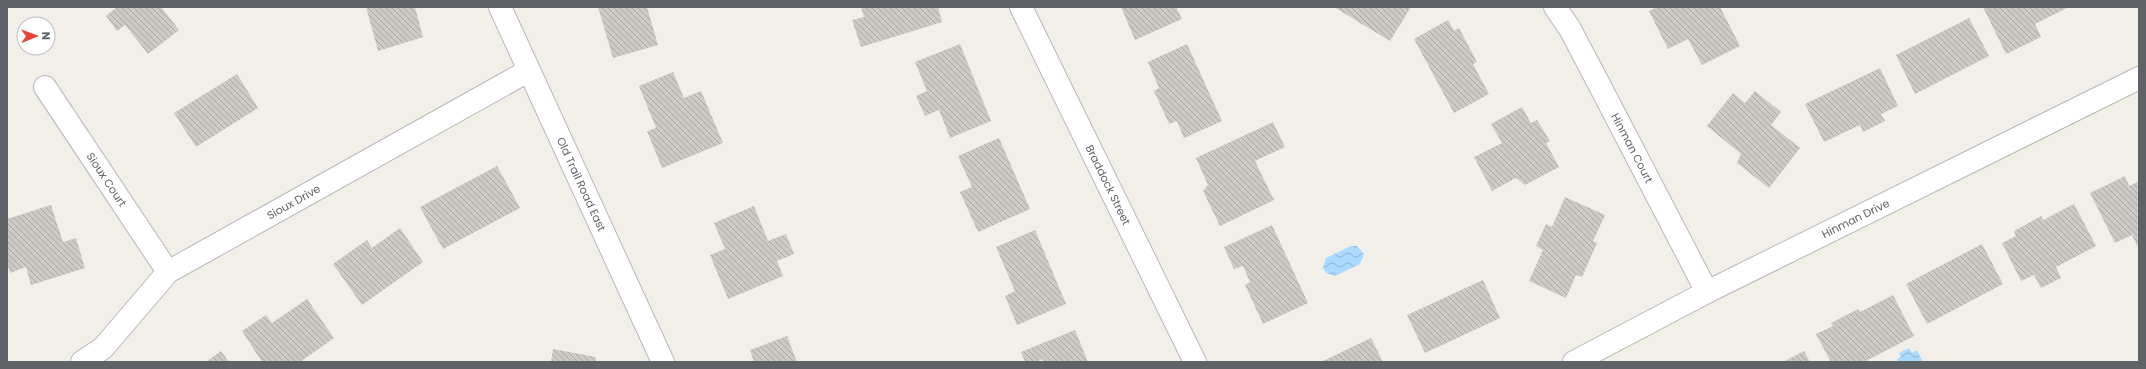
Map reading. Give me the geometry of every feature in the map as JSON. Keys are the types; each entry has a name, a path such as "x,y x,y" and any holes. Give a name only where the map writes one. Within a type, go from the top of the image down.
{"street":[{"name":"Old Trail Road East","path":"500,7 528,71 663,362"},
{"name":"Braddock Street","path":"1021,7 1195,362"},
{"name":"Hinman Court","path":"1555,7 1570,29 1588,62 1707,292"},
{"name":"Sioux Drive","path":"82,362 102,348 168,272 528,71"},
{"name":"Hinman Drive","path":"1574,362 1707,292 2139,78"},
{"name":"Sioux Court","path":"45,87 168,272"}],"water":[{"path":"1351,246 1357,246 1364,254 1360,264 1335,276 1326,273 1323,268 1326,258"},
{"path":"1909,348 1912,353 1917,350 1923,362 1898,362 1897,359 1901,357 1899,353"}],"building":[{"path":"117,7 161,7 179,30 148,54 125,25 117,31 106,16"},
{"path":"366,7 415,7 423,37 378,51"},
{"path":"598,7 647,7 658,45 613,58"},
{"path":"861,7 938,7 942,22 861,47 852,20 864,17"},
{"path":"1121,7 1176,7 1182,19 1135,40"},
{"path":"1334,7 1411,7 1390,41"},
{"path":"1657,7 1720,7 1740,46 1702,65 1688,39 1668,49 1649,11"},
{"path":"1983,7 2069,7 2035,24 2041,37 2006,54"},
{"path":"1969,18 1989,56 1915,94 1896,55"},
{"path":"1448,20 1454,31 1459,28 1477,62 1473,64 1489,94 1454,113 1414,39"},
{"path":"960,44 991,121 950,138 939,110 925,116 916,96 927,91 915,62"},
{"path":"1187,44 1222,121 1184,138 1177,121 1169,124 1154,91 1159,88 1148,62"},
{"path":"1880,68 1898,106 1881,114 1885,121 1863,132 1860,125 1824,142 1805,104"},
{"path":"673,72 684,98 701,91 723,143 662,168 647,131 656,128 639,86"},
{"path":"237,74 258,108 196,147 174,113"},
{"path":"1755,91 1781,112 1771,125 1800,148 1769,188 1737,163 1741,154 1707,126 1733,93 1745,103"},
{"path":"1522,107 1531,123 1537,120 1550,141 1546,143 1559,167 1525,185 1516,178 1492,191 1474,157 1502,143 1491,124"},
{"path":"1273,122 1285,147 1255,161 1274,200 1220,226 1203,191 1208,185 1196,158"},
{"path":"999,138 1030,209 978,232 960,192 972,187 958,156"},
{"path":"497,166 520,208 443,249 420,207"},
{"path":"2125,176 2129,186 2139,181 2139,250 2132,235 2115,243 2090,193"},
{"path":"1565,197 1605,215 1593,241 1597,243 1582,277 1576,275 1566,298 1529,281 1543,250 1536,246 1546,224 1552,227"},
{"path":"2074,204 2096,246 2056,267 2061,278 2041,288 2034,275 2021,281 2002,243 2016,236 2014,231 2041,216 2043,220"},
{"path":"51,205 63,242 76,238 85,268 31,285 26,267 10,273 7,263 7,219"},
{"path":"754,206 768,241 786,234 794,254 777,261 783,276 728,299 710,255 725,249 714,223"},
{"path":"1272,225 1308,303 1263,324 1245,285 1250,282 1243,266 1234,269 1224,247"},
{"path":"400,228 423,262 362,305 333,264 367,240 372,248"},
{"path":"1035,230 1066,304 1017,325 1005,296 1015,291 996,247"},
{"path":"1982,244 2003,284 1927,324 1906,284"},
{"path":"1483,280 1500,318 1425,353 1407,315"},
{"path":"1893,295 1914,336 1864,362 1831,362 1816,334 1833,326 1831,323 1858,309 1860,312"},
{"path":"307,299 334,338 300,362 262,362 242,331 266,315 272,323"},
{"path":"1075,330 1088,362 1044,362 1043,359 1035,362 1025,362 1021,352"},
{"path":"787,336 797,362 754,362 750,350"},
{"path":"1371,338 1383,362 1321,362"},
{"path":"553,349 596,357 595,362 551,362"},
{"path":"221,351 229,362 206,362"},
{"path":"1804,351 1810,362 1783,362"}]}
